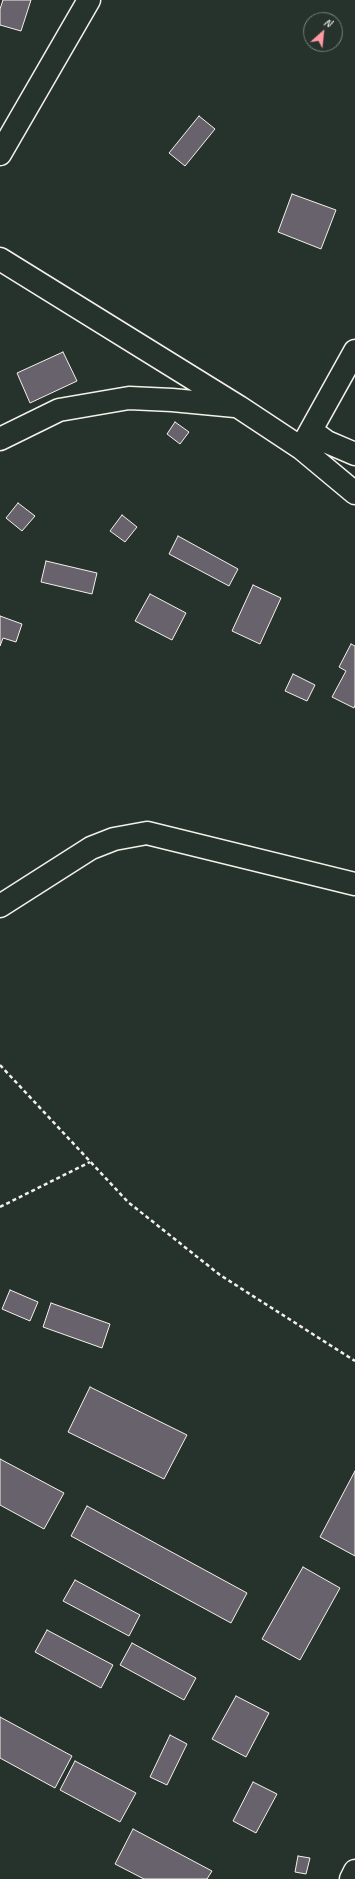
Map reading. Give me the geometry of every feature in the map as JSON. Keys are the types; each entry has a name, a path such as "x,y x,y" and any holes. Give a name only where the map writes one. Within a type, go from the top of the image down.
{"street":[{"path":"0,154 89,0"},
{"path":"0,259 239,407 306,440 327,442 355,454"},
{"path":"306,440 355,351"},
{"path":"0,439 59,410 129,398 172,400 239,407"},
{"path":"306,440 355,493"},
{"path":"0,906 91,848 114,839 147,833 355,884"},
{"path":"351,1879 355,1871"}],"path":[{"path":"0,1065 128,1202 220,1275 355,1361"},
{"path":"0,1207 90,1162"}],"building":[{"path":"3,0 31,0 21,31 0,25 0,9"},
{"path":"199,116 215,129 185,166 169,153"},
{"path":"292,194 336,210 321,249 278,232"},
{"path":"63,352 77,381 30,403 17,373"},
{"path":"175,422 189,432 180,444 167,434"},
{"path":"18,503 35,516 22,531 6,518"},
{"path":"122,515 137,527 125,542 110,531"},
{"path":"178,536 238,569 229,586 169,554"},
{"path":"46,561 97,573 92,594 41,582"},
{"path":"253,585 281,598 260,644 232,631"},
{"path":"150,594 186,613 172,640 135,621"},
{"path":"0,616 22,624 16,642 3,638 0,646"},
{"path":"351,644 355,646 354,708 332,697 346,671 339,667"},
{"path":"293,674 315,685 307,701 285,691"},
{"path":"10,1290 38,1302 30,1321 2,1309"},
{"path":"51,1303 110,1324 102,1348 43,1327"},
{"path":"90,1387 187,1435 164,1479 68,1432"},
{"path":"0,1459 64,1493 44,1529 0,1505"},
{"path":"355,1471 355,1556 320,1537"},
{"path":"87,1506 247,1593 231,1623 71,1536"},
{"path":"303,1567 340,1588 300,1660 262,1639"},
{"path":"75,1580 140,1615 129,1636 63,1601"},
{"path":"47,1630 113,1665 101,1688 35,1652"},
{"path":"132,1643 196,1678 184,1700 120,1665"},
{"path":"236,1696 269,1713 246,1757 212,1739"},
{"path":"0,1717 72,1756 55,1788 0,1758"},
{"path":"170,1735 187,1744 167,1785 150,1777"},
{"path":"75,1761 136,1793 120,1822 60,1790"},
{"path":"253,1782 277,1794 256,1833 233,1821"},
{"path":"133,1829 212,1871 207,1879 144,1879 115,1864"},
{"path":"298,1856 310,1858 306,1874 295,1872"}]}
